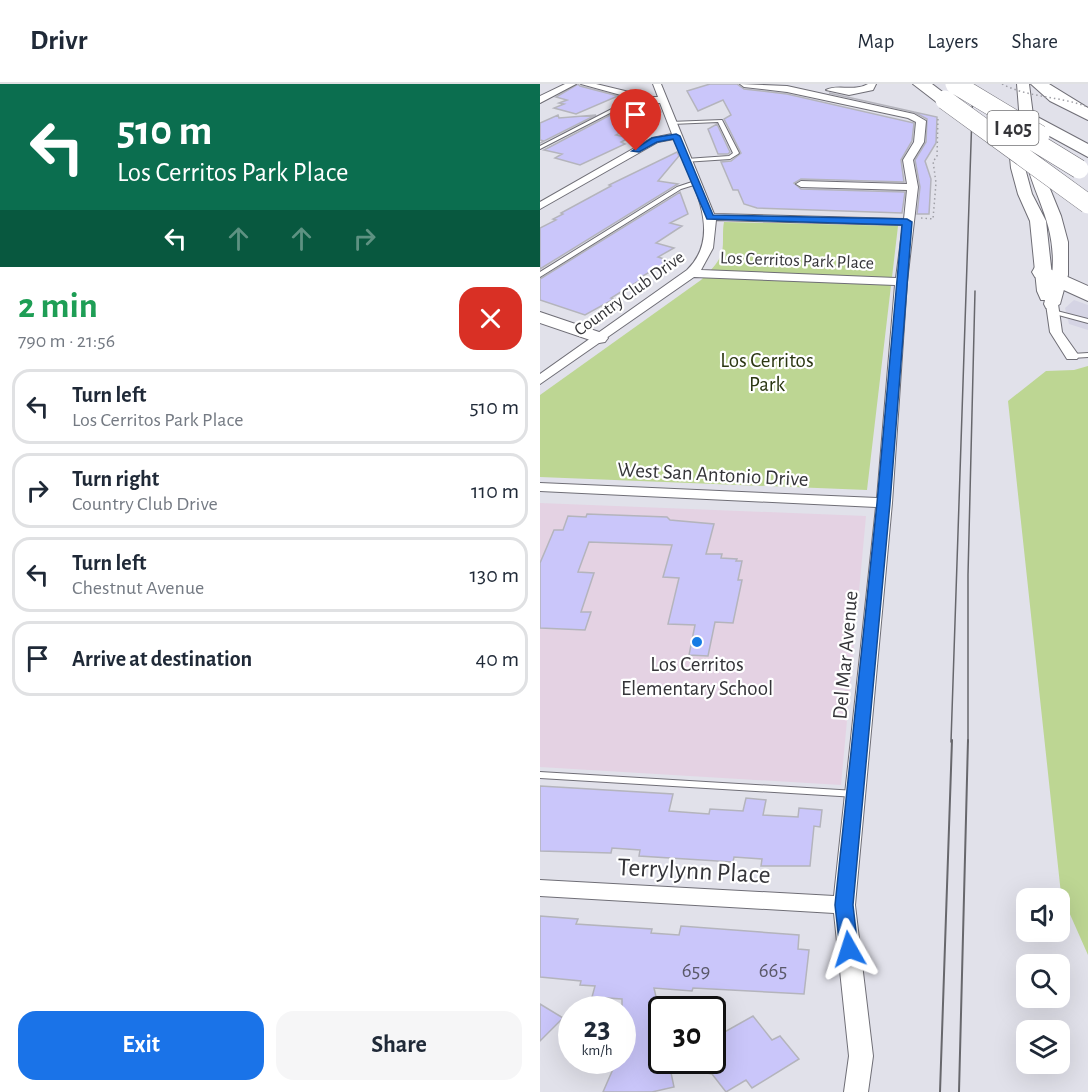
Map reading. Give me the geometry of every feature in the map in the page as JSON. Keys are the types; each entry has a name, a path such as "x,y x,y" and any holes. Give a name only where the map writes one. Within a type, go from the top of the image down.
{"highway":[{"path":"921,84 948,92 1088,204"},
{"name":"I 405","path":"975,84 1082,154"},
{"path":"1039,84 1056,98 1088,114"},
{"name":"I 405","path":"948,92 1082,154"},
{"path":"1052,276 1087,292"},
{"path":"1052,308 1071,296 1087,292"}],"main road":[{"path":"1009,84 1018,168 1025,194 1038,221 1058,291 1052,308"},
{"path":"1023,84 1034,169 1056,222 1060,251 1052,276"},
{"path":"540,317 599,338"}],"street":[{"path":"540,100 572,84"},
{"path":"585,84 639,97 664,100"},
{"name":"Country Club Drive","path":"540,380 691,273 699,266 705,254 712,230 710,217 657,84"},
{"path":"744,84 787,89 919,118 920,142 908,160 913,187 907,222"},
{"path":"802,84 849,92 870,88 872,84"},
{"path":"540,206 655,140 676,136"},
{"path":"801,184 913,187"},
{"name":"Los Cerritos Park Place","path":"710,217 907,222"},
{"name":"Del Mar Avenue","path":"856,1092 861,1056 844,905 884,503 907,222"},
{"name":"Los Cerritos Park Place","path":"691,273 901,282"},
{"path":"1052,308 1056,332 1072,356"},
{"name":"West San Antonio Drive","path":"541,489 884,503"},
{"name":"Terrylynn Place","path":"540,888 844,905"}],"lane":[{"path":"540,148 639,97"},
{"path":"672,123 720,121 736,153 730,157 686,161"},
{"path":"540,275 680,188 695,183"},
{"path":"1052,308 1088,321"},
{"path":"1072,356 1088,355"},
{"path":"540,775 856,795"}],"path":[{"path":"1002,84 1016,93 1065,98 1088,107"},
{"path":"907,222 917,218 933,219 936,183 933,161 938,157 948,92"}],"shaded area":[{"path":"1074,300 1088,305 1088,330 1069,324 1065,308"},
{"name":"Los Cerritos Elementary School","path":"540,503 866,516 841,785 540,767"}],"green space":[{"name":"Los Cerritos Park","path":"724,222 898,226 867,490 540,477 540,395 701,280 721,256"},
{"path":"1088,366 1088,955 1070,914 1070,888 1060,888 1008,401 1046,371 1074,370"}],"building":[{"path":"578,84 618,96 576,114 554,108 564,104 559,103 567,100 556,97"},
{"path":"710,84 737,84 744,89 787,94 914,123 912,141 901,160 904,182 801,179 794,183 801,189 905,192 902,213 757,208 744,204 738,190 733,190 721,162 731,161 741,153 724,119 731,115 723,100 698,111 687,91"},
{"path":"829,93 937,117 936,143 925,161 931,179 929,214 917,214 920,187 915,160 926,142 927,119 914,112"},
{"path":"660,110 661,112 616,135 629,138 621,142 625,144 580,165 555,158 562,154 544,150 614,113"},
{"path":"558,115 559,118 596,115 544,141 540,140 540,123"},
{"path":"717,124 730,152 728,154 718,154 708,129"},
{"path":"677,152 679,156 658,181 678,184 540,269 540,228 556,220 553,219 563,214 561,213 611,186 609,185"},
{"path":"680,192 688,214 670,223 682,226 656,243 674,248 658,257 667,260 663,262 666,263 639,278 642,279 611,298 614,299 585,315 540,300 540,279"},
{"path":"587,514 667,517 670,520 714,524 706,554 722,554 721,558 742,561 738,580 742,580 733,623 715,622 708,656 689,655 695,625 668,624 679,578 663,577 672,545 589,542 578,572 594,573 581,612 591,612 585,630 540,628 540,563 554,530 563,530 568,516 586,517"},
{"path":"540,786 673,794 669,811 709,814 710,809 743,811 746,798 766,800 763,815 798,817 799,808 822,810 820,827 814,826 810,866 761,866 762,859 734,857 733,862 639,856 640,850 612,848 611,853 540,851"},
{"path":"540,916 578,919 576,924 652,929 651,933 679,935 681,926 799,935 798,949 809,950 804,994 654,988 656,996 648,996 648,1074 671,1074 674,1087 652,1092 603,1092 611,1074 636,1074 636,996 592,996 595,986 580,985 581,981 540,977"},
{"path":"540,1004 558,1015 558,1023 540,1041"},
{"path":"753,1016 772,1040 780,1036 799,1059 752,1088 746,1080 726,1092 712,1074 726,1074 726,1031"}],"tram line":[{"path":"951,742 973,84"},
{"path":"968,740 968,575 975,291"},
{"path":"940,1092 952,740"},
{"path":"959,1092 968,740"}],"place":[{"name":"Los Cerritos Elementary School","path":"697,642"}],"route":[{"path":"636,151 655,140 676,136 710,217 907,222 884,503 844,905 849,949"}]}
